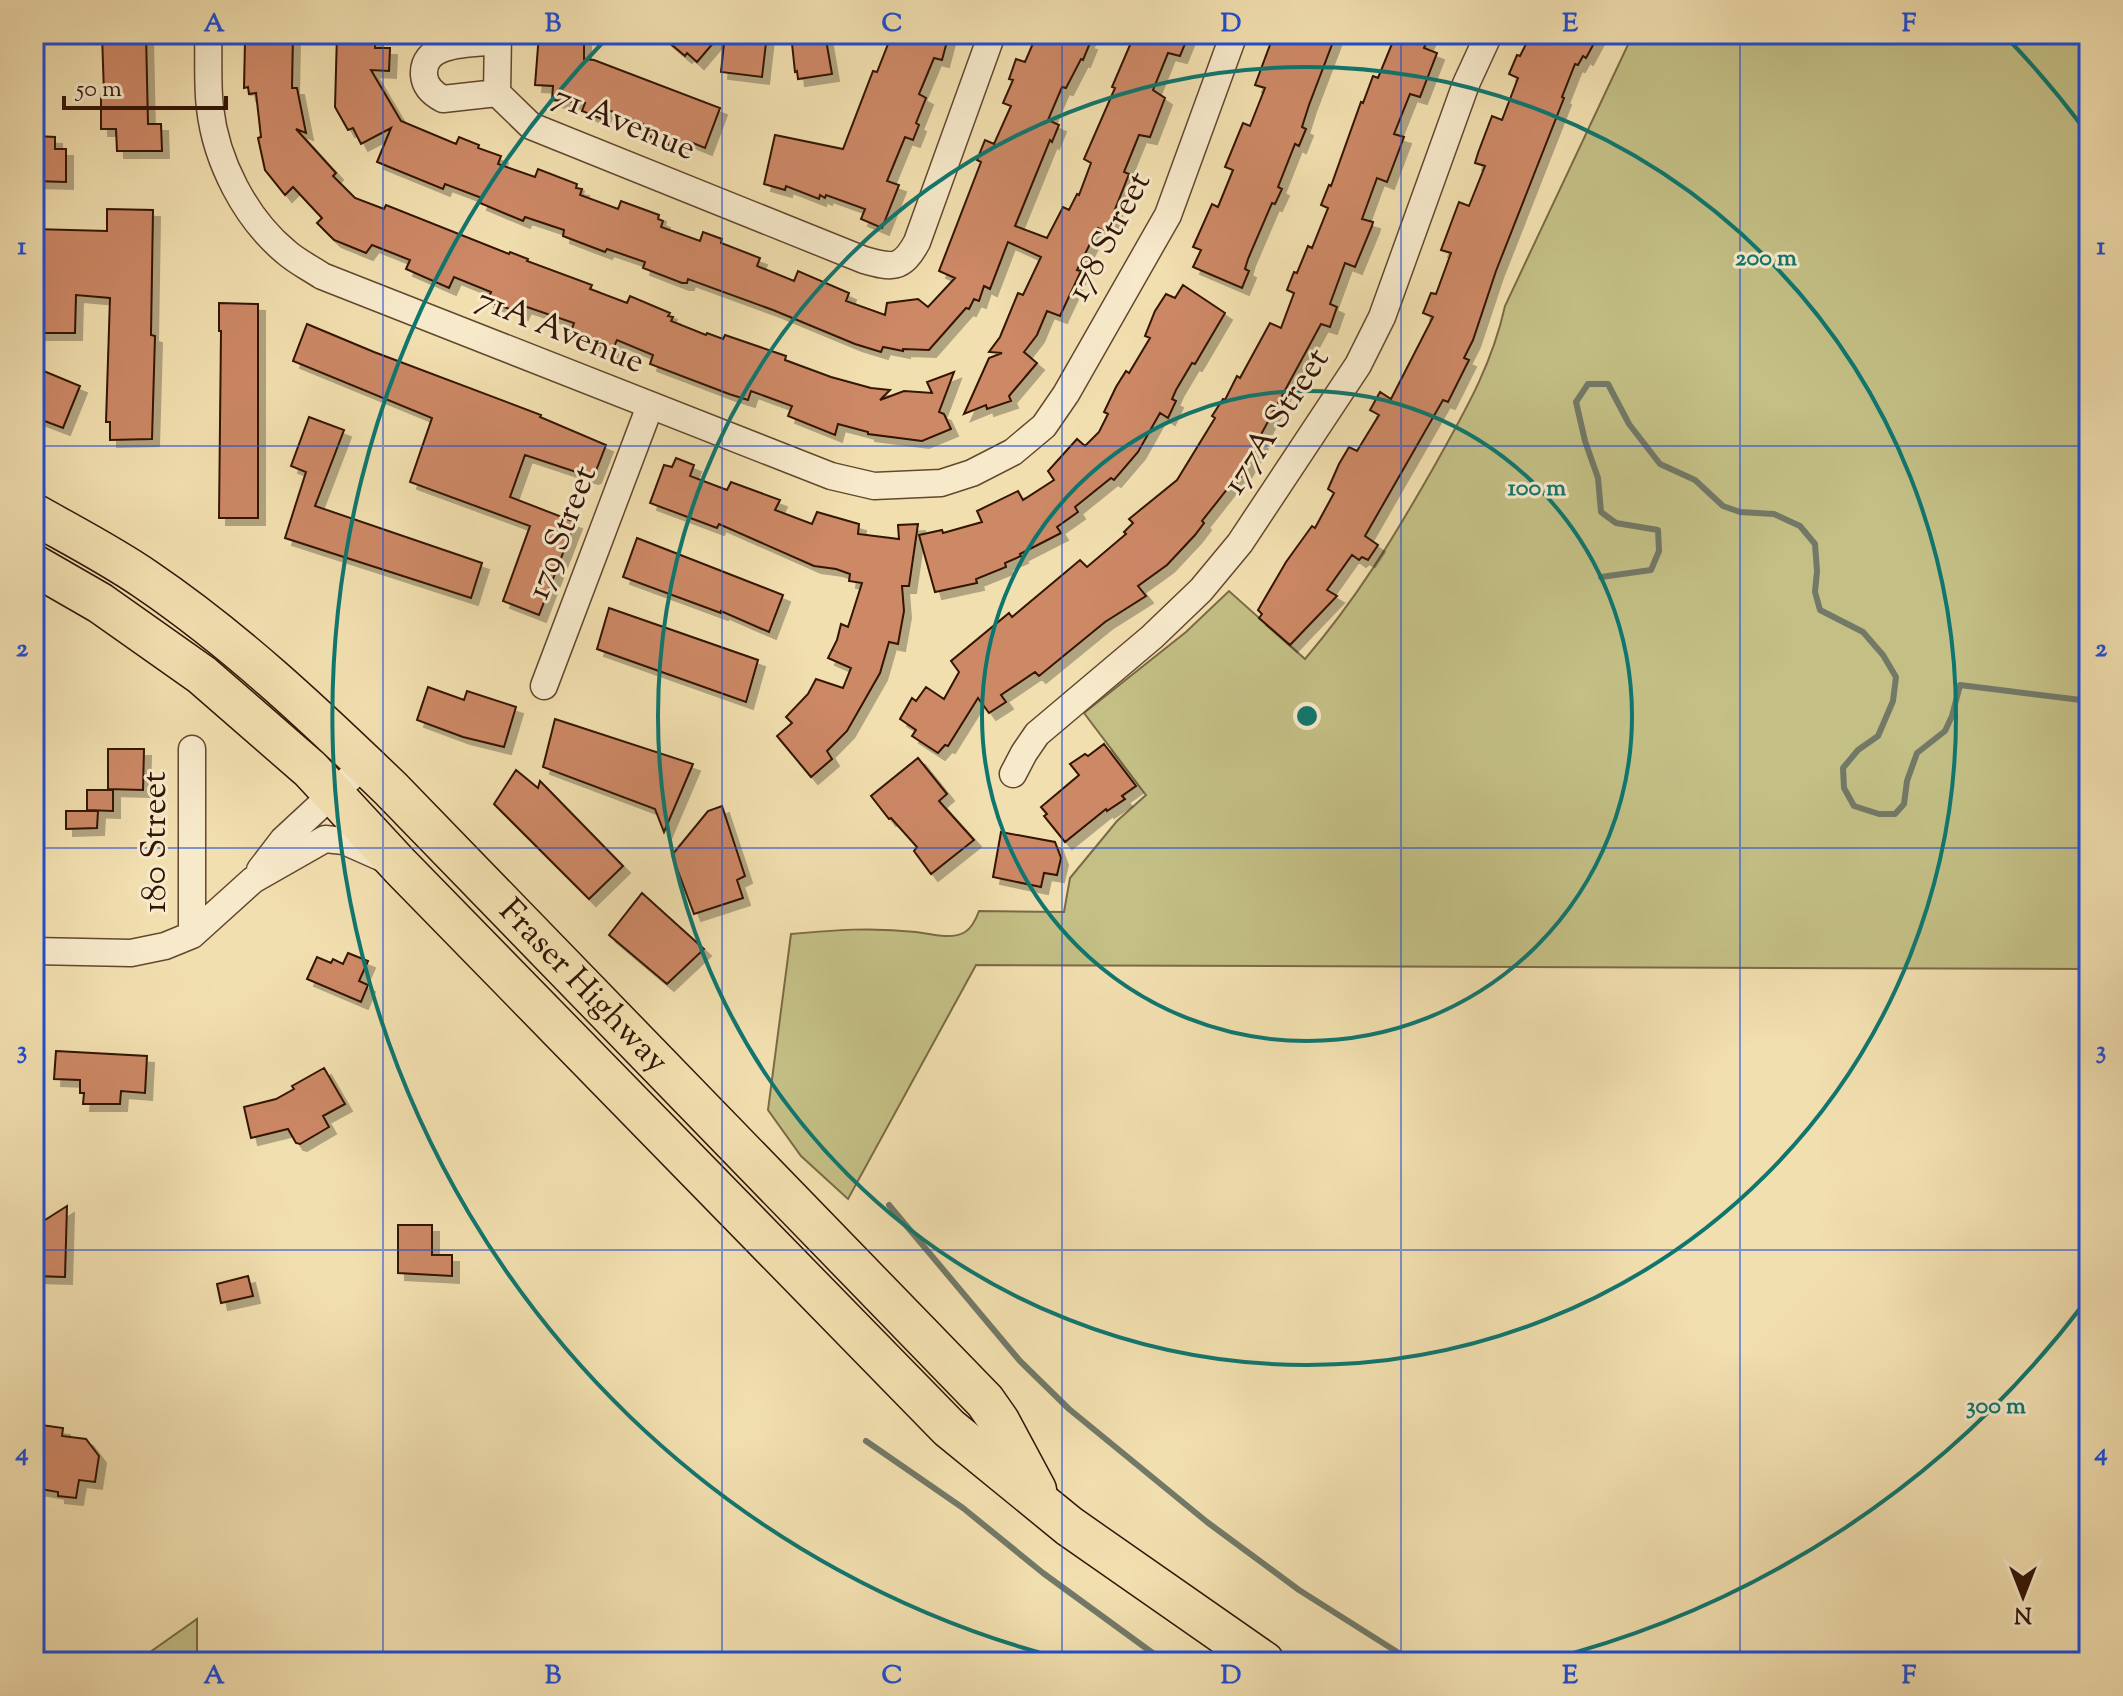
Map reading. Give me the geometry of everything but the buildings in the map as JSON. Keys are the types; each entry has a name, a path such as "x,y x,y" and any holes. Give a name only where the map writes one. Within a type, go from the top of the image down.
{"main road":[{"name":"Fraser Highway","path":"34,514 143,577 237,646 365,764 985,1401 1038,1493 1069,1526"},
{"name":"Fraser Highway","path":"34,565 100,603 202,675 310,769 400,866 949,1428 1069,1526 1264,1662"}],"street":[{"name":"71A Avenue","path":"208,34 210,108 224,165 258,224 286,253 322,276 831,476 874,486 941,483 972,473 1013,452"},
{"name":"71 Avenue","path":"497,93 531,126 884,266 900,264 917,242 992,34"},
{"name":"178 Street","path":"1013,452 1044,426 1066,394 1157,236 1168,215 1234,34"},
{"name":"177A Street","path":"1013,774 1037,734 1152,637 1201,590 1240,543 1351,377 1382,317 1466,84 1489,34"},
{"path":"498,37 497,93 443,99 429,89 424,73 429,58 443,48 498,37"},
{"name":"179 Street","path":"544,686 650,406"},
{"name":"180 Street","path":"192,749 192,935"},
{"path":"34,951 131,953 165,946 192,935 253,880 283,840 365,764"},
{"path":"253,880 325,839 344,841 400,866"}],"shaded area":[{"path":"1633,34 2089,34 2089,969 976,965 848,1199 801,1156 768,1110 791,934 868,929 954,936 970,928 979,911 1064,912 1070,878 1117,821 1146,795 1084,713 1186,632 1229,591 1305,659 1372,569 1464,411 1492,351 1505,306"},
{"path":"197,1619 197,1662 136,1662"}],"waterway":[{"path":"1601,577 1651,570 1659,551 1658,530 1616,523 1601,512 1598,478 1576,402 1588,384 1608,384 1629,424 1660,464 1695,480 1723,506 1740,512 1774,514 1800,526 1815,544 1815,592 1820,610 1863,632 1883,655 1896,677 1893,701 1878,736 1858,750 1843,768 1844,788 1854,806 1879,814 1895,814 1904,804 1907,781 1917,753 1945,731 1960,685 2089,701"},
{"path":"889,1205 1020,1361 1069,1409 1207,1522 1299,1590 1413,1662"},
{"path":"866,1441 963,1508 1043,1573 1165,1662"}]}
